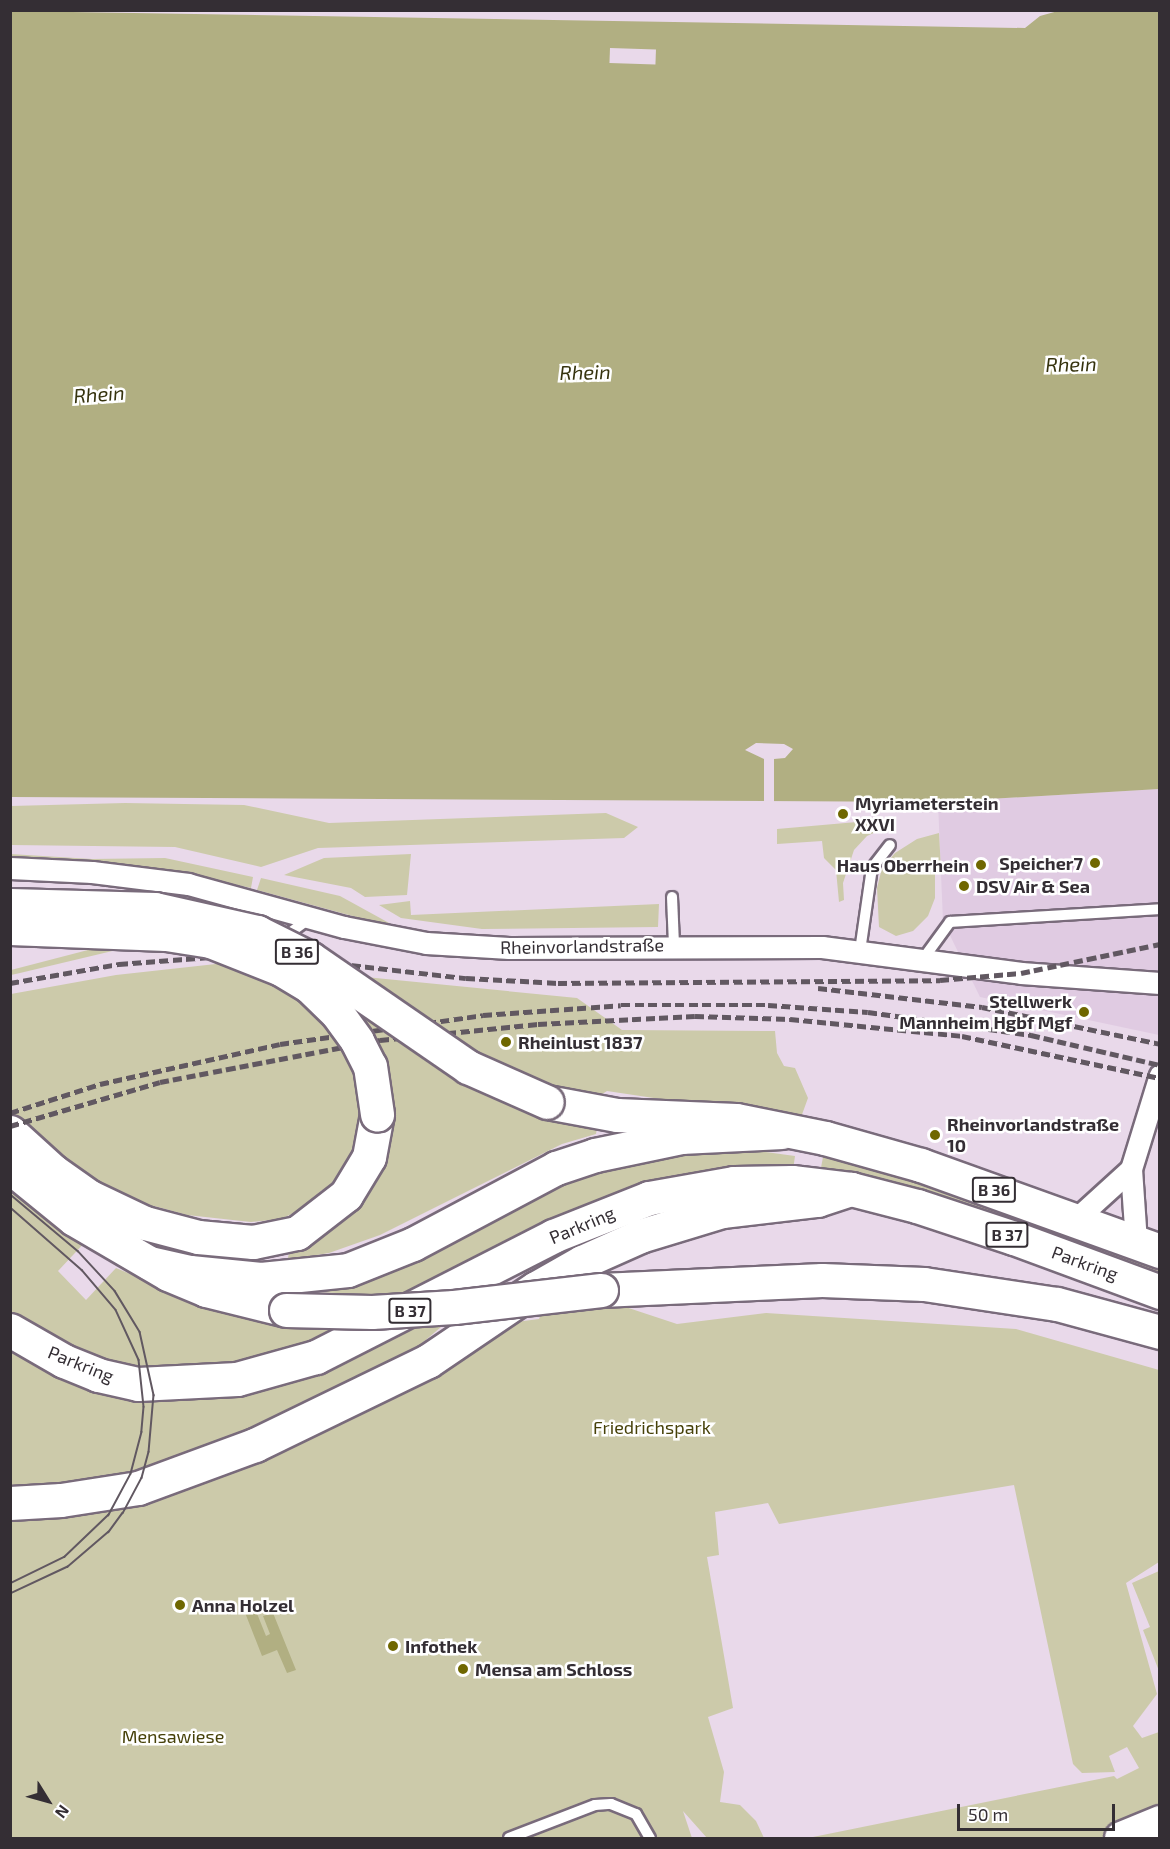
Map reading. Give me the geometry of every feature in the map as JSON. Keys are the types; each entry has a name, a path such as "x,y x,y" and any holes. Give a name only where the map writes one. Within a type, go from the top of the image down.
{"main road":[{"name":"B 36","path":"10,905 155,909 257,932 311,959 468,1067 547,1102 617,1115 736,1120 802,1134"},
{"name":"B 36","path":"10,928 166,934 210,941 281,969 309,986 337,1013 357,1041 370,1066 377,1114 369,1156 360,1176 330,1211 297,1233 239,1242 119,1222"},
{"path":"10,1132 20,1165"},
{"name":"Parkring","path":"802,1134 921,1165 1148,1246"},
{"path":"140,1258 190,1272 261,1279 348,1270 413,1244 556,1168 595,1155 682,1137 802,1134"},
{"name":"B 37","path":"20,1165 119,1222 140,1258 206,1290 285,1310 372,1312 601,1290 822,1280 924,1284 992,1292 1058,1304 1160,1332"},
{"name":"Parkring","path":"18,1335 98,1375 138,1384 237,1379 316,1357 601,1216 696,1187 813,1192 971,1223 1160,1292"},
{"path":"10,1503 61,1500 138,1488 214,1462 428,1361 536,1288 640,1236 722,1211 813,1192"},
{"path":"1121,1839 1160,1822"}],"street":[{"name":"Rheinvorlandstraße","path":"10,867 92,872 188,884 310,918 426,943 509,948 778,944 923,958 1021,973 1160,983"},
{"path":"1148,1246 1131,1169 1160,1074"},
{"path":"1076,1219 1131,1169"}],"lane":[{"path":"860,951 872,868 890,845"},
{"path":"672,897 674,945"},
{"path":"923,958 950,922 1160,909"},
{"path":"254,940 280,939 295,932 310,918"},
{"path":"508,1839 595,1805 611,1804 636,1814 650,1839"}],"shaded area":[{"path":"1159,789 1159,1035 980,997 943,921 938,802"}],"green space":[{"path":"125,803 244,805 329,823 606,813 638,827 624,838 318,848 261,867 175,847 11,845 11,806"},
{"path":"891,819 891,825 867,836 854,850 843,883 844,900 839,902 836,870 824,858 822,841 777,844 777,829"},
{"path":"939,833 941,869 935,869 935,898 928,916 913,931 896,936 879,927 877,888 882,868 895,853 917,839"},
{"path":"10,854 92,859 165,858 253,877 251,888 179,872 11,857"},
{"path":"411,854 407,895 365,897 351,888 284,875 324,858"},
{"path":"261,878 340,896 400,929 257,890"},
{"path":"410,901 411,915 659,904 658,927 482,929 401,918 379,905"},
{"path":"125,948 11,975 11,970 88,950"},
{"path":"225,963 577,998 622,1030 775,1031 777,1053 784,1066 795,1068 808,1098 800,1120 607,1091 562,1120 597,1128 596,1134 562,1144 380,1235 329,1253 287,1260 290,1251 346,1211 322,1190 300,1210 281,1219 251,1222 187,1215 154,1206 109,1225 104,1222 58,1271 86,1300 116,1268 154,1284 405,1327 441,1327 407,1356 493,1325 539,1319 553,1283 677,1324 766,1313 1016,1329 1159,1370 1159,1562 1126,1583 1157,1694 1133,1726 1142,1738 1159,1732 1159,1838 808,1838 1114,1776 1117,1779 1139,1768 1127,1747 1109,1756 1115,1772 1082,1773 1073,1764 1014,1485 779,1524 768,1503 715,1512 719,1555 707,1557 733,1708 708,1717 724,1772 720,1802 740,1805 756,1821 764,1838 707,1838 683,1811 692,1838 11,1838 11,994 116,975"},
{"path":"713,1145 795,1156 793,1170 753,1170 408,1296 289,1291 584,1171"},
{"path":"823,1157 890,1173 1014,1215 1159,1270 1159,1280 820,1173"},
{"path":"1159,1571 1159,1671 1143,1630 1150,1627 1132,1583"}],"water":[{"name":"Rhein","path":"11,11 1025,28 1040,16 1058,11 1159,11 1159,789 938,802 11,797"},
{"path":"252,1601 266,1636 270,1634 263,1616 273,1613 296,1670 287,1673 277,1650 262,1656 242,1605"}],"pier":[{"path":"610,48 656,50 655,65 609,63"},
{"path":"756,743 784,744 793,749 785,758 774,759 774,804 764,804 764,759 745,750"}],"tram line":[{"path":"10,1194 78,1251 115,1291 140,1332 154,1395 149,1452 142,1478 123,1513 109,1532 68,1567 10,1594"},
{"path":"10,1207 82,1270 116,1310 139,1360 144,1407 142,1432 131,1474 109,1515 65,1557 10,1584"}],"railway":[{"path":"10,983 119,964 211,957 298,959 466,978 558,983 940,980 1021,973 1160,944"},
{"path":"818,988 982,1007 1160,1044"},
{"path":"10,1113 100,1084 280,1044 483,1015 621,1005 768,1005 868,1012 1031,1035 1160,1065"},
{"path":"10,1126 160,1082 380,1040 538,1024 695,1016 790,1019 962,1036 1160,1078"}],"place":[{"name":"Myriameterstein XXVI","path":"843,814"},
{"name":"Speicher7","path":"1095,863"},
{"name":"Haus Oberrhein","path":"981,865"},
{"name":"DSV Air & Sea","path":"964,886"},
{"name":"Stellwerk Mannheim Hgbf Mgf","path":"1084,1012"},
{"name":"Rheinlust 1837","path":"506,1042"},
{"name":"Rheinvorlandstraße 10","path":"935,1135"},
{"name":"Anna Holzel","path":"180,1605"},
{"name":"Infothek","path":"393,1646"},
{"name":"Mensa am Schloss","path":"463,1669"}],"park label":[{"name":"Friedrichspark","path":"652,1427"},
{"name":"Mensawiese","path":"173,1736"}]}
